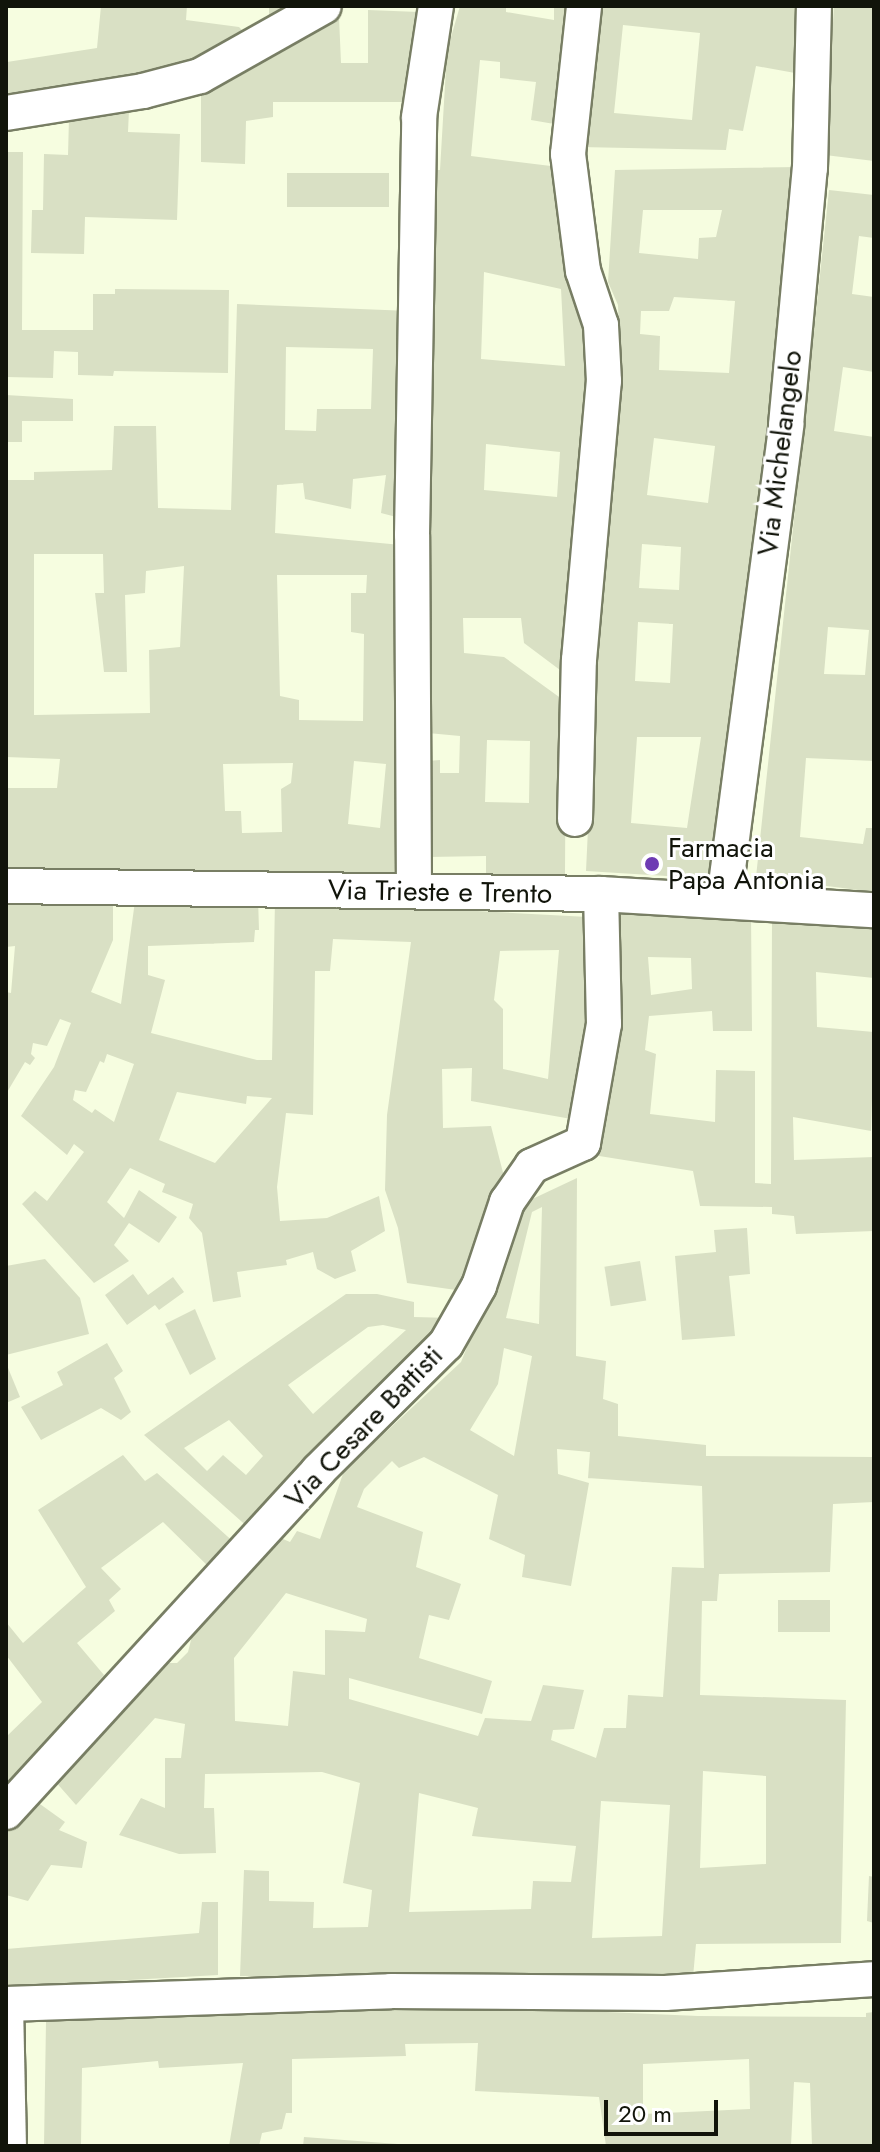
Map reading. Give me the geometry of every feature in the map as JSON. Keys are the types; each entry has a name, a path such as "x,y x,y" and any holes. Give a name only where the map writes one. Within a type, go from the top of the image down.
{"street":[{"path":"6,113 143,91 200,76 324,6"},
{"path":"414,891 412,535 419,117 436,6"},
{"path":"575,819 579,660 604,381 601,325 583,271 568,154 584,6"},
{"name":"Via Michelangelo","path":"724,899 786,425 810,168 814,6"},
{"name":"Via Trieste e Trento","path":"6,886 601,894 874,910"},
{"name":"Via Cesare Battisti","path":"6,1812 318,1471 446,1344 479,1286 507,1202 515,1190 532,1166 583,1143 604,1024 601,894"},
{"path":"10,2004 391,1991 665,1993 874,1979"}],"lane":[{"path":"10,2004 17,2146"}],"building":[{"path":"101,6 187,6 186,20 239,27 244,32 195,65 94,87 6,95 7,62 97,48"},
{"path":"269,6 293,6 269,20"},
{"path":"460,6 506,6 506,12 554,20 554,7 569,8 560,125 531,120 536,82 500,78 500,62 480,60 471,156 559,167 557,217 592,352 564,673 524,643 521,618 463,618 464,653 504,657 566,702 565,874 486,874 486,856 429,857 427,761 440,760 440,773 459,773 460,736 417,732 436,215 429,213 431,170 440,170 447,51","holes":["484,272 561,289 565,366 481,359","486,444 560,452 557,497 484,490","487,740 530,741 529,803 485,802"]},
{"path":"596,6 797,6 795,73 756,66 743,131 729,129 726,150 580,147","holes":["623,25 700,33 692,120 614,113"]},
{"path":"834,6 874,6 874,161 825,155"},
{"path":"368,10 419,12 412,102 273,102 273,117 246,121 245,164 201,162 201,95 339,17 341,63 368,63"},
{"path":"129,110 128,132 180,134 177,220 85,217 84,254 31,253 32,210 43,210 44,154 68,155 69,118"},
{"path":"6,152 23,152 22,330 93,330 93,294 115,294 115,289 229,290 228,373 114,371 113,376 78,375 78,352 54,351 53,378 6,377"},
{"path":"799,167 715,879 586,871 593,723 589,721 619,334 618,305 608,282 615,170","holes":["643,210 722,210 716,237 699,238 698,259 639,253","674,297 735,301 729,373 659,370 660,336 640,334 641,311 669,311","654,438 715,446 708,503 647,495","642,544 681,547 679,590 639,588","638,622 673,624 670,683 635,681","637,737 701,737 687,828 631,823"]},
{"path":"287,173 389,173 389,207 287,207"},
{"path":"829,190 874,195 874,238 859,236 852,294 874,297 874,372 843,367 834,431 874,437 874,761 806,758 800,837 863,844 866,828 874,828 874,892 756,877","holes":["828,627 869,630 865,675 824,674"]},
{"path":"237,304 410,311 404,519 381,513 386,475 353,479 351,509 305,499 303,483 277,485 275,533 401,545 403,874 6,872 6,788 57,788 60,759 6,757 6,480 34,480 34,472 112,470 114,426 156,426 158,508 231,510","holes":["286,347 373,349 371,409 317,409 316,431 285,430","34,554 103,554 104,593 95,593 104,672 127,672 125,595 145,593 146,571 184,566 180,647 149,650 150,713 34,715","277,575 367,575 366,593 351,593 351,632 364,634 363,721 299,720 299,700 280,696","354,761 386,764 380,828 348,824","293,763 291,783 281,789 282,832 242,833 241,811 225,811 223,764"]},
{"path":"6,395 73,399 73,421 22,421 22,442 6,442"},
{"path":"258,898 259,930 255,930 254,942 148,946 148,975 165,980 151,1033 257,1060 272,1060 275,900 588,917 593,1014 577,1120 471,1101 472,1068 442,1069 443,1128 491,1126 507,1188 490,1192 488,1231 463,1291 407,1283 398,1228 385,1190 387,1115 411,942 333,939 330,971 315,971 313,1115 286,1113 277,1187 280,1221 327,1218 379,1196 385,1231 351,1251 356,1271 335,1279 317,1269 313,1252 286,1260 287,1265 237,1272 241,1297 213,1302 202,1233 189,1218 193,1204 162,1192 165,1184 130,1168 107,1202 124,1218 139,1190 177,1217 159,1243 129,1223 114,1245 129,1261 94,1283 22,1204 35,1191 47,1201 84,1152 74,1144 67,1155 21,1116 54,1067 71,1023 60,1019 47,1046 33,1043 31,1054 35,1058 30,1065 25,1062 6,1094 6,992 11,993 15,946 6,947 6,905 113,901 113,940 91,992 121,1004 135,901","holes":["559,950 548,1079 503,1069 503,1009 494,1000 500,951","107,1054 134,1064 114,1122 95,1109 92,1113 73,1100 75,1090 86,1092 100,1061 104,1063","177,1092 246,1104 247,1096 272,1098 215,1163 159,1140"]},
{"path":"615,908 751,913 752,1031 713,1031 712,1011 649,1016 645,1050 656,1054 650,1114 715,1122 716,1070 755,1071 755,1183 771,1184 772,917 874,927 874,978 816,972 817,1027 874,1032 871,1131 793,1117 794,1160 874,1157 874,1231 796,1234 794,1216 772,1214 772,1207 700,1206 693,1171 593,1155","holes":["648,957 691,958 692,989 651,995"]},
{"path":"577,1178 576,1356 606,1361 603,1399 618,1404 618,1436 706,1445 706,1456 874,1457 874,1502 833,1504 830,1572 719,1574 717,1601 702,1601 700,1695 846,1700 841,1943 696,1944 693,1977 240,1976 244,1870 269,1871 269,1901 314,1902 313,1928 368,1927 372,1890 343,1883 360,1783 322,1772 205,1774 204,1808 214,1808 216,1853 179,1854 119,1835 141,1798 165,1808 165,1758 181,1758 185,1724 155,1718 76,1805 54,1780 157,1663 177,1663 188,1652 196,1620 276,1536 290,1542 297,1531 320,1539 344,1471 461,1362 526,1202","holes":["542,1207 539,1324 506,1318 532,1212","504,1348 532,1356 514,1456 470,1430 498,1384","557,1449 590,1452 588,1478 702,1486 704,1568 672,1567 663,1697 628,1695 626,1728 604,1728 596,1758 551,1740 553,1730 574,1729 584,1690 543,1685 531,1721 485,1718 478,1736 349,1699 349,1678 482,1714 492,1681 419,1658 429,1615 449,1620 461,1584 416,1567 423,1532 357,1507 364,1489 392,1461 399,1468 424,1457 498,1495 489,1539 525,1555 522,1577 571,1586 589,1483 558,1474","286,1593 367,1619 365,1632 325,1630 325,1675 293,1671 288,1726 235,1721 234,1658","703,1771 766,1776 766,1864 700,1868","419,1793 478,1808 472,1836 576,1846 571,1882 533,1881 531,1909 409,1912","601,1801 670,1805 662,1936 592,1938"]},
{"path":"747,1228 750,1274 729,1276 735,1336 682,1340 675,1256 716,1252 714,1230"},
{"path":"45,1259 80,1298 89,1334 6,1355 6,1266"},
{"path":"640,1261 646,1301 611,1306 604,1267"},
{"path":"133,1274 148,1295 173,1277 184,1292 159,1310 155,1305 127,1325 105,1295"},
{"path":"346,1294 377,1294 414,1302 414,1317 451,1318 250,1529 144,1435","holes":["383,1325 406,1330 313,1414 288,1385 368,1327","229,1420 263,1456 246,1475 223,1455 207,1471 184,1448"]},
{"path":"195,1309 216,1359 190,1375 165,1324"},
{"path":"107,1343 123,1371 114,1378 131,1412 121,1420 101,1408 41,1440 21,1407 63,1385 57,1372"},
{"path":"6,1363 20,1397 6,1403"},
{"path":"123,1455 145,1481 157,1473 237,1545 214,1572 163,1522 101,1568 121,1589 109,1600 115,1611 77,1643 104,1675 6,1786 6,1737 42,1702 6,1655 6,1622 23,1643 86,1587 38,1510"},
{"path":"778,1600 830,1600 830,1632 778,1632"},
{"path":"33,1799 65,1822 59,1830 87,1842 82,1868 51,1865 28,1901 6,1895 6,1834"},
{"path":"869,1876 874,1877 874,1923 867,1921"},
{"path":"202,1902 218,1902 218,1975 6,1987 6,1949 199,1933"},
{"path":"467,2006 698,2016 866,2017 866,2013 874,2012 874,2146 812,2146 810,2083 794,2082 791,2146 606,2146 599,2097 475,2091 478,2043 405,2044 406,2056 292,2059 292,2113 286,2113 282,2129 262,2133 259,2146 229,2146 243,2063 159,2068 158,2061 82,2068 81,2146 44,2146 46,2022","holes":["749,2059 750,2109 643,2114 643,2064"]},
{"path":"304,2137 398,2144 398,2146 303,2146"}],"place":[{"name":"Farmacia Papa Antonia","path":"652,864"}]}
